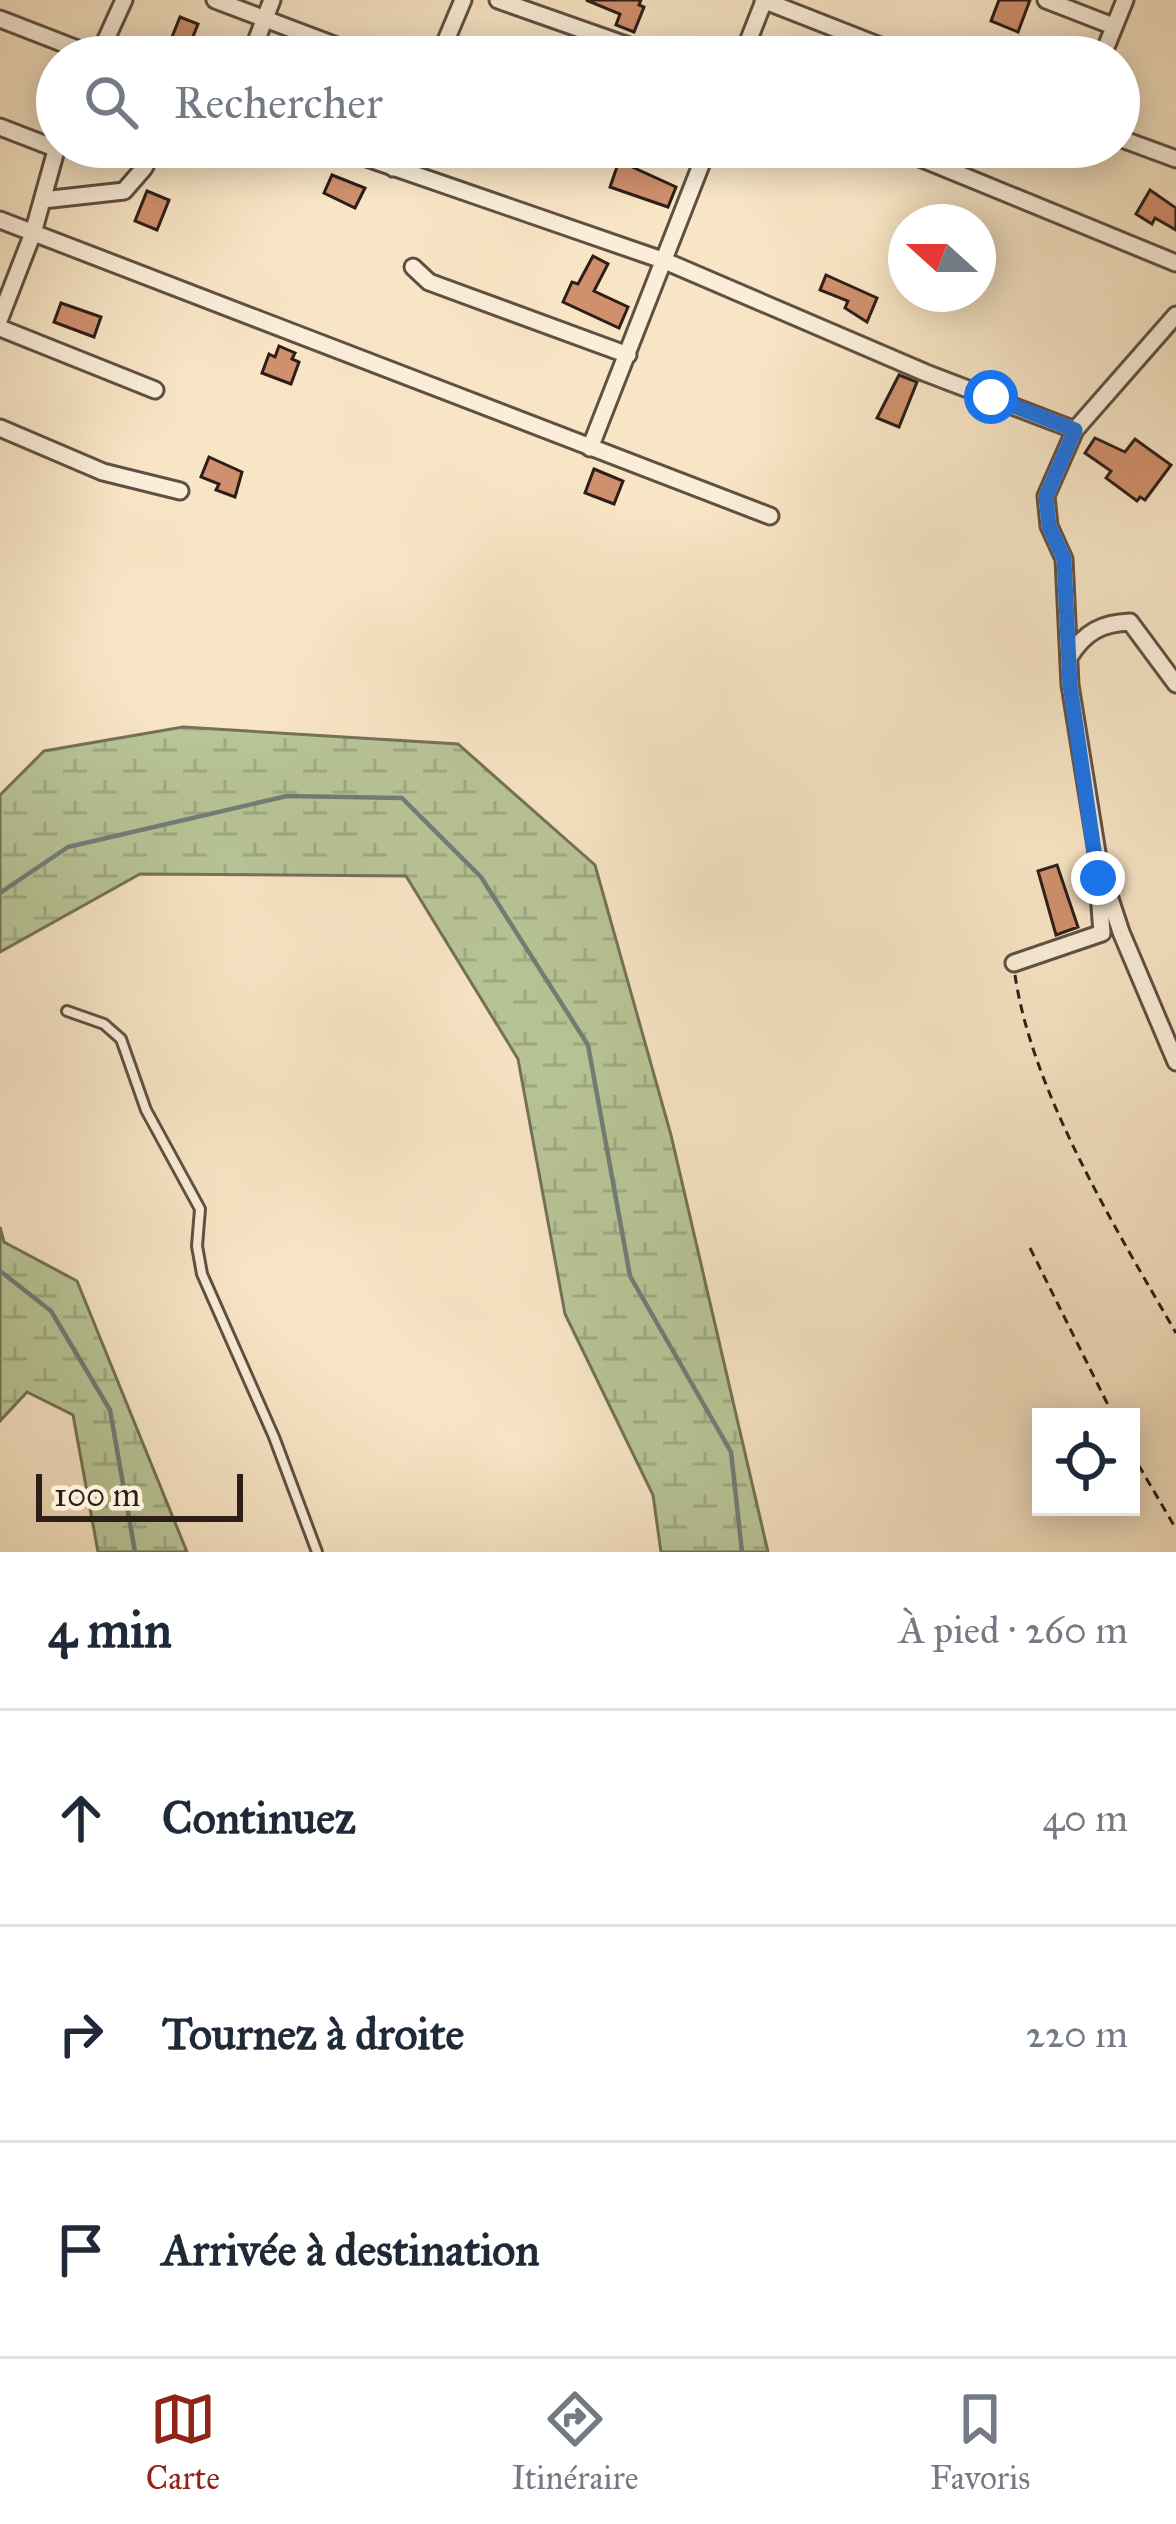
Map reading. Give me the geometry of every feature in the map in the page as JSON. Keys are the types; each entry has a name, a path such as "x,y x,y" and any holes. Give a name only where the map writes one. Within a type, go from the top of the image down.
{"street":[{"path":"108,36 124,0"},
{"path":"214,0 308,36"},
{"path":"258,36 272,0"},
{"path":"448,36 463,0"},
{"path":"498,0 600,36"},
{"path":"750,36 764,0 787,4 860,36"},
{"path":"1046,0 1113,26"},
{"path":"1109,36 1125,0"},
{"path":"0,19 44,36"},
{"path":"0,127 36,140"},
{"path":"1140,146 1176,159"},
{"path":"0,318 52,168"},
{"path":"43,200 124,191 144,168"},
{"path":"393,168 664,261 926,373 1075,430"},
{"path":"590,448 700,168"},
{"path":"944,168 1176,263"},
{"path":"0,220 770,516"},
{"path":"413,267 429,282 628,355"},
{"path":"1014,963 1102,933 1099,865 1069,659 1064,559 1049,526 1046,496 1075,430 1176,315"},
{"path":"0,328 155,390"},
{"path":"0,428 104,472 180,491"},
{"path":"1069,659 1087,633 1130,622 1176,684"},
{"path":"1099,865 1120,932 1176,1062"}],"lane":[{"path":"67,1011 110,1027 121,1039 146,1110 200,1209 197,1246 202,1274 274,1437 317,1552"}],"path":[{"path":"1014,963 1018,997 1043,1081 1176,1333"},
{"path":"1030,1248 1110,1408"},
{"path":"1140,1467 1176,1529"}],"green space":[{"path":"183,727 458,744 595,865 671,1135 768,1552 661,1552 653,1495 565,1314 518,1059 406,876 140,874 0,952 0,795 44,751"},
{"path":"0,1227 4,1242 77,1281 187,1552 98,1552 73,1415 27,1392 0,1421"}],"building":[{"path":"586,0 641,0 639,5 644,7 634,32 616,25 620,14"},
{"path":"999,0 1030,0 1018,32 991,21"},
{"path":"180,17 198,24 193,36 172,36"},
{"path":"617,168 634,168 676,187 668,207 610,187"},
{"path":"332,175 365,188 355,208 324,193"},
{"path":"1150,190 1176,208 1176,230 1136,214"},
{"path":"147,191 169,200 157,230 135,221"},
{"path":"593,256 608,264 594,291 628,307 619,328 563,302"},
{"path":"826,275 877,298 867,322 845,308 848,301 820,290"},
{"path":"61,303 101,317 94,337 54,322"},
{"path":"279,346 295,353 292,359 299,362 291,384 262,373 269,354 275,357"},
{"path":"899,375 917,382 899,427 877,418"},
{"path":"1095,438 1125,452 1135,439 1171,465 1145,500 1137,501 1106,478 1111,471 1085,453"},
{"path":"209,457 242,472 235,497 201,477"},
{"path":"594,469 623,481 614,504 585,493"},
{"path":"1057,865 1078,927 1056,935 1038,871"}],"waterway":[{"path":"0,893 68,847 287,796 402,798 481,877 588,1045 630,1276 731,1452 742,1552"},
{"path":"0,1271 51,1311 110,1410 135,1552"}],"route":[{"path":"991,397 1075,430 1046,496 1049,526 1064,559 1070,685 1098,878"}]}
